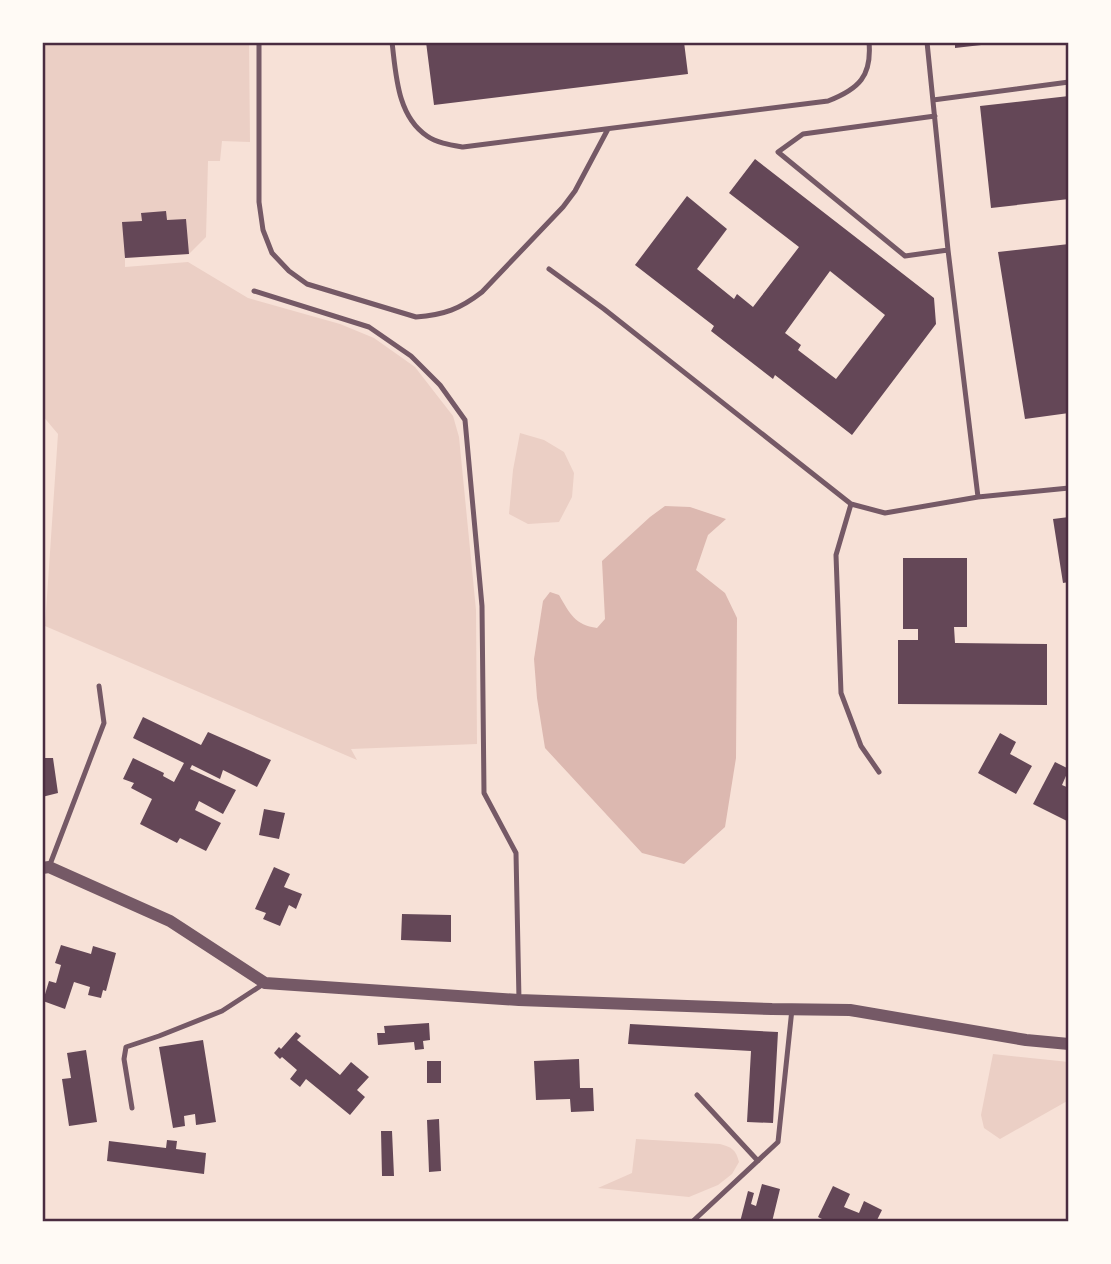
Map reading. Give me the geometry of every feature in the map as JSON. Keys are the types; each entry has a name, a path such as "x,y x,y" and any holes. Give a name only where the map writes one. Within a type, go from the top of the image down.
{"street":[{"path":"45,868 170,921 265,983 519,1000 850,1010 1026,1040 1069,1044"}],"lane":[{"path":"258,42 259,201 263,230 272,253 289,271 307,284 416,317 450,312 467,304 482,292 563,207 575,191 608,129"},
{"path":"392,42 397,85 403,105 414,123 427,136 444,144 463,147 828,101 855,88 865,74 869,42"},
{"path":"927,42 948,250 978,497"},
{"path":"933,100 1069,82"},
{"path":"935,116 803,134 778,152 905,256 948,250"},
{"path":"549,269 604,309 851,504 885,513 978,497 1069,488"},
{"path":"254,291 369,327 411,356 440,385 466,420 482,606 484,793 516,853 519,1000"},
{"path":"851,504 836,555 841,694 861,746 879,772"},
{"path":"45,868 104,723 99,686"},
{"path":"132,1108 124,1059 126,1047 222,1011 265,983"},
{"path":"691,1222 778,1142 792,1009"},
{"path":"697,1095 758,1161"}],"shaded area":[{"path":"42,42 249,42 250,142 222,141 220,161 208,161 206,237 189,254 125,258 125,267 188,262 248,298 340,324 374,338 415,367 453,416 459,437 476,610 477,744 351,749 357,760 45,626 58,434 42,415"},
{"path":"520,433 544,440 564,452 574,473 572,497 559,522 528,524 509,514"},
{"path":"665,506 690,507 726,519 708,535 696,570 725,593 737,618 736,758 725,827 684,864 642,853 545,748 534,659 543,601 550,592 559,595 578,621 597,628 605,619 602,561"},
{"path":"993,1054 1069,1062 1069,1100 1000,1139 984,1128 981,1115"},
{"path":"636,1139 720,1144 733,1150 739,1162 732,1174 718,1185 689,1197 598,1188 632,1173"}],"building":[{"path":"426,42 684,42 688,74 434,105"},
{"path":"955,42 990,42 990,44 955,48"},
{"path":"1069,96 1069,199 991,208 980,106"},
{"path":"755,159 934,298 936,324 852,435 775,375 773,379 711,331 714,326 635,265 687,196 727,229 697,269 734,299 737,294 753,307 799,247 729,193","holes":["830,271 885,315 836,379 798,350 801,345 785,333"]},
{"path":"166,211 167,220 186,219 189,254 125,258 122,222 142,221 141,213"},
{"path":"1069,244 1069,413 1025,419 998,252"},
{"path":"1069,517 1069,582 1063,583 1053,519"},
{"path":"903,558 967,558 967,627 954,627 955,643 1047,644 1047,705 898,704 898,640 918,640 918,629 903,629"},
{"path":"143,717 201,745 208,732 271,760 257,787 223,770 220,779 192,765 190,769 236,790 223,814 199,801 195,810 221,823 206,851 180,838 177,843 140,824 152,799 131,788 134,783 123,779 133,758 164,773 163,776 174,782 184,763 133,738"},
{"path":"1000,733 1016,742 1010,754 1032,766 1016,794 978,773"},
{"path":"42,758 53,758 58,793 42,797"},
{"path":"1055,762 1069,769 1062,785 1069,788 1067,821 1033,804"},
{"path":"264,809 285,813 279,839 259,835"},
{"path":"274,867 290,874 284,887 302,894 296,909 289,905 280,926 263,919 266,913 255,909"},
{"path":"402,914 451,915 451,942 401,940"},
{"path":"61,945 91,954 93,946 116,953 106,991 103,990 101,998 88,995 90,987 74,982 65,1009 43,1001 49,981 56,983 61,965 55,963"},
{"path":"429,1023 430,1040 423,1041 424,1049 415,1050 414,1042 378,1045 377,1033 385,1033 384,1026"},
{"path":"630,1024 778,1032 773,1123 747,1122 751,1051 628,1044"},
{"path":"296,1032 301,1036 297,1040 340,1075 351,1062 369,1077 357,1090 365,1097 350,1115 306,1079 300,1087 290,1079 297,1070 274,1053"},
{"path":"203,1040 216,1122 196,1125 195,1114 184,1116 185,1126 173,1128 159,1047"},
{"path":"86,1050 97,1122 69,1126 62,1079 71,1078 67,1053"},
{"path":"579,1059 580,1088 593,1088 594,1111 571,1112 570,1099 536,1100 534,1061"},
{"path":"427,1061 441,1061 441,1083 427,1083"},
{"path":"439,1119 441,1171 429,1172 427,1120"},
{"path":"381,1131 392,1131 394,1176 382,1176"},
{"path":"167,1140 177,1141 176,1149 206,1153 204,1174 107,1161 109,1141 166,1148"},
{"path":"762,1184 780,1189 772,1222 740,1222 748,1191 754,1193 751,1204 756,1206"},
{"path":"833,1186 850,1194 844,1207 859,1213 864,1201 882,1210 876,1222 828,1222 818,1217"}]}
